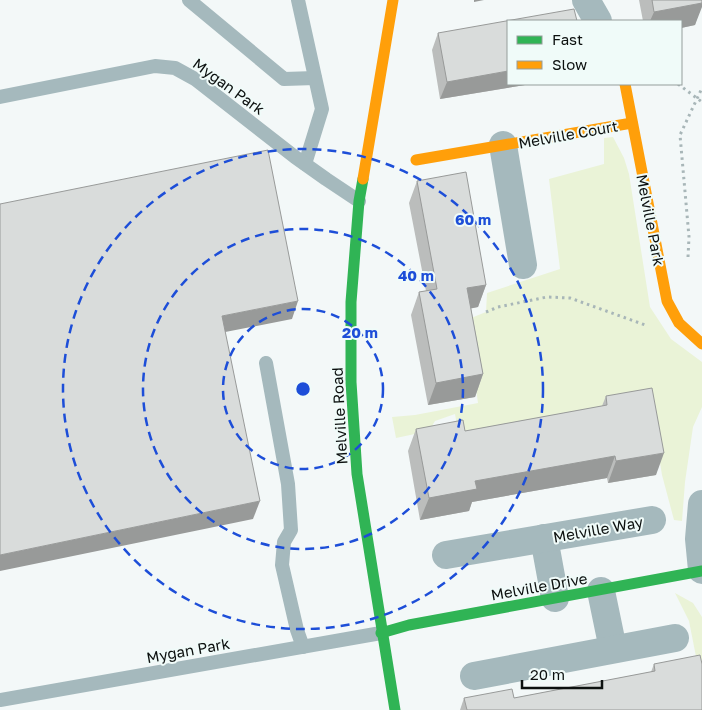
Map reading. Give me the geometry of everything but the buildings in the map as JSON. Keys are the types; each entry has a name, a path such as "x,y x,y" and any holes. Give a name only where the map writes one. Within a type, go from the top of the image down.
{"street":[{"name":"Melville Road","path":"393,0 360,201 350,302 351,382 357,474 381,633 395,710"},
{"path":"586,0 597,20"},
{"name":"Melville Park","path":"625,85 667,301 679,323 702,344"},
{"name":"Melville Court","path":"416,160 632,123"},
{"name":"Melville Court","path":"503,145 523,266"},
{"path":"702,504 699,539 702,570"},
{"name":"Melville Way","path":"446,555 652,520"},
{"name":"Melville Way","path":"544,538 555,598"},
{"name":"Melville Drive","path":"381,633 702,570"},
{"path":"601,591 613,650"},
{"path":"474,676 675,638"}],"lane":[{"path":"189,0 284,79 315,78"},
{"path":"298,0 322,109 305,164"},
{"name":"Mygan Park","path":"0,97 155,66 175,68 195,79 305,164 360,201"},
{"path":"266,363 288,484 291,530 284,542 282,565 297,630 303,647"},
{"name":"Mygan Park","path":"0,700 381,633"}],"path":[{"path":"679,85 702,102"},
{"path":"688,262 689,237 680,135 696,97 702,88"},
{"path":"486,312 498,307 547,297 570,298 650,327"}],"green space":[{"path":"613,137 624,158 629,174 650,307 671,339 702,362 702,407 693,427 685,482 682,521 674,520 662,475 650,402 459,437 455,414 435,421 429,431 396,438 392,417 415,415 478,403 466,320 486,312 487,293 560,269 549,179 604,164 604,138"},
{"path":"675,593 693,603 702,617 702,687 689,621"}],"traffic: fast":[{"path":"363,179 359,201 351,302 351,382 357,474 395,710"},
{"path":"381,633 409,625 702,571"}],"traffic: slow":[{"path":"363,179 393,0"},
{"path":"625,85 667,301 679,323 702,344"},
{"path":"416,160 632,123"}]}
